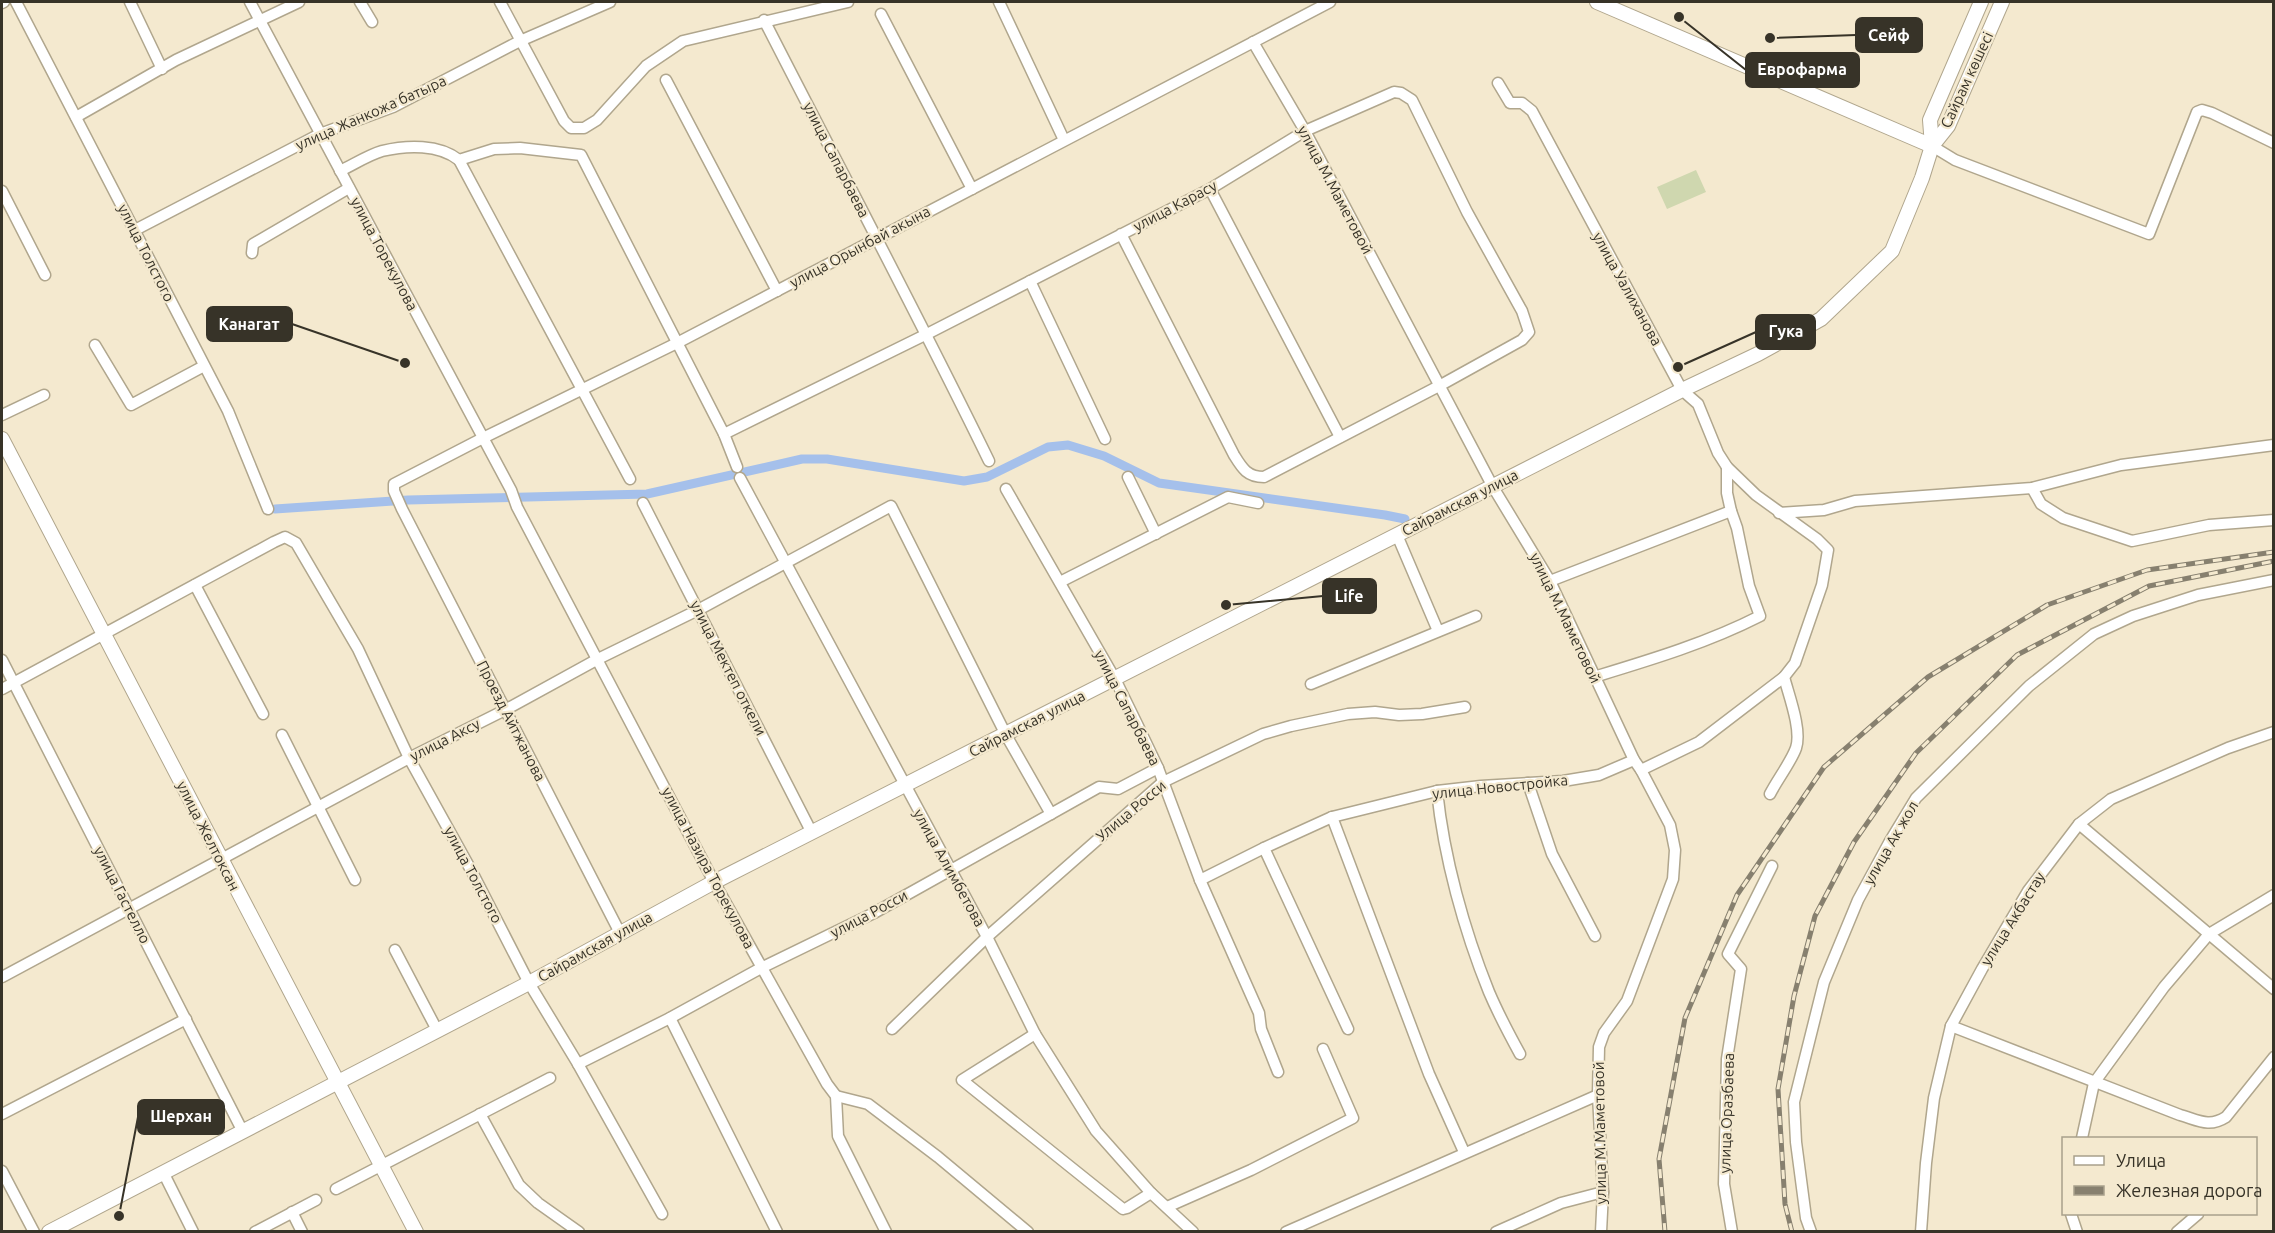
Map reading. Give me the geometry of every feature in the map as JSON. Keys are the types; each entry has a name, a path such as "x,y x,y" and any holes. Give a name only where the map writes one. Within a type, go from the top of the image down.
{"main road":[{"path":"1597,2 1932,146"},
{"name":"Сайрам көшесі","path":"1932,146 1930,120 1981,2"},
{"name":"Сайрам көшесі","path":"1932,146 1948,126 2002,2"},
{"name":"Сайрамская улица","path":"49,1232 529,983 714,882 1682,390 1758,354 1821,319 1892,251 1922,178 1932,146"},
{"name":"улица Желтоксан","path":"2,439 416,1232"}],"street":[{"name":"улица Толстого","path":"16,2 228,411 268,508"},
{"path":"130,2 162,69"},
{"name":"улица Торекулова","path":"249,2 511,490 517,507"},
{"path":"76,117 162,69 299,2"},
{"path":"360,2 372,22"},
{"path":"501,2 564,121 571,128 584,128 597,120 646,66 683,41 764,20 848,2"},
{"name":"улица Жанкожа батыра","path":"135,230 320,134 393,107 520,41 610,2"},
{"path":"999,2 1064,140"},
{"name":"улица Орынбай акына","path":"394,491 395,482 678,342 1330,2"},
{"path":"881,14 972,189"},
{"name":"улица Сапарбаева","path":"764,20 927,334 989,461"},
{"name":"улица М.Маметовой","path":"1253,42 1305,131 1493,487 1550,581 1634,760 1670,825 1675,850 1673,879 1627,1001 1604,1033 1599,1047 1601,1232"},
{"path":"666,80 777,291"},
{"name":"улица Уалиханова","path":"1498,83 1510,104 1522,103 1532,111 1682,390 1698,404 1718,453 1727,467 1755,495 1826,545 1828,554 1822,585 1796,663 1784,677 1699,742 1641,770"},
{"name":"улица Карасу","path":"724,434 927,334 1210,189 1305,131 1394,92 1401,93 1412,100 1467,212 1528,325 1529,332 1526,336 1439,386"},
{"path":"1932,146 1955,160 2149,234 2198,112 2212,113 2274,143"},
{"path":"340,171 381,151 411,146 451,153 459,160 630,479"},
{"name":"улица Алимбетова","path":"459,160 494,149 520,148 581,156 678,342 724,434 739,473 785,563 987,937 1035,1034 1096,1131 1151,1193 1193,1232"},
{"path":"252,253 253,244 349,188"},
{"path":"1210,189 1340,437"},
{"path":"2,191 45,275"},
{"path":"1121,234 1234,455 1243,470 1250,475 1264,477 1439,386"},
{"path":"1030,281 1105,439"},
{"path":"95,345 131,405 204,366"},
{"path":"2,415 44,395"},
{"path":"1779,513 1824,510 1855,501 2032,488 2121,465 2274,445"},
{"path":"1594,677 1664,656 1741,626 1760,616 1749,586 1727,493 1727,467"},
{"path":"1128,477 1156,534"},
{"path":"2032,488 2041,504 2063,518 2132,541 2209,525 2274,520"},
{"name":"улица Сапарбаева","path":"1006,489 1115,679 1158,768 1200,880 1259,1013 1261,1029 1278,1072"},
{"name":"Проезд Айтжанова","path":"394,491 620,933"},
{"path":"1060,582 1228,497 1258,503"},
{"name":"улица Мектеп откели","path":"643,503 812,833"},
{"name":"улица Аксу","path":"2,977 219,858 505,710 598,659 698,610 891,506 1006,735"},
{"name":"улица Назира Торекулова","path":"517,507 714,882 827,1084 836,1096"},
{"path":"1550,581 1731,511"},
{"path":"1397,535 1438,631"},
{"name":"улица Толстого","path":"195,585 285,537 296,543 358,649 409,758 471,870 529,983 578,1064 662,1214"},
{"name":"улица Ак жол","path":"1811,1232 1806,1218 1796,1142 1794,1102 1824,982 1858,900 1916,798 2029,686 2094,634 2133,616 2198,595 2274,580"},
{"path":"2,689 195,585 263,714"},
{"path":"1311,684 1476,616"},
{"name":"улица Гастелло","path":"2,660 242,1130"},
{"path":"1770,794 1795,750 1798,739 1784,677"},
{"name":"Улица Росси","path":"892,1029 987,937 1163,782 1263,734 1292,726 1348,714 1375,712 1399,715 1422,714 1465,707"},
{"name":"улица Акбастау","path":"1921,1232 1934,1098 1951,1026 2028,891 2079,824 2111,799 2228,748 2274,732"},
{"path":"282,735 355,880"},
{"path":"1006,735 1051,814"},
{"name":"улица Новостройка","path":"1200,880 1332,818 1437,791 1563,781 1599,775 1634,760"},
{"name":"улица Росси","path":"578,1064 670,1018 761,968 874,913 1099,787 1118,789 1158,768"},
{"path":"1528,783 1552,854 1595,936"},
{"path":"1437,791 1441,824 1462,912 1489,992 1520,1054"},
{"path":"1332,818 1429,1074 1464,1152"},
{"path":"2079,824 2274,989"},
{"path":"1264,848 1348,1029"},
{"name":"улица Оразбаева","path":"1732,1232 1724,1184 1726,1059 1741,969 1728,954 1772,866"},
{"path":"2082,1137 2094,1083 2164,987 2209,934 2274,895"},
{"path":"395,950 437,1030"},
{"path":"670,1018 777,1232"},
{"path":"2,1114 186,1019"},
{"path":"1951,1026 2094,1083 2207,1123 2217,1123 2226,1117 2274,1057"},
{"path":"1035,1034 962,1080 1123,1209 1151,1193"},
{"path":"1167,1207 1251,1170 1353,1118 1323,1048"},
{"path":"336,1190 550,1078"},
{"path":"1286,1232 1598,1095"},
{"path":"886,1232 837,1136 836,1096 868,1104 939,1157 1028,1232"},
{"path":"480,1114 519,1185 538,1203 579,1232"},
{"path":"2,1171 34,1232"},
{"path":"163,1172 193,1232"},
{"path":"1496,1232 1561,1203 1602,1192"},
{"path":"255,1232 316,1200"},
{"path":"292,1212 302,1232"},
{"path":"2071,1215 2077,1232"},
{"path":"2177,1232 2197,1215"}],"green space":[{"path":"1696,170 1706,192 1667,209 1657,187"}],"waterway":[{"path":"275,509 408,500 647,494 802,459 827,459 964,481 987,477 1048,447 1068,445 1104,456 1159,483 1405,519"}],"railway":[{"path":"1665,1232 1659,1159 1685,1018 1737,895 1824,767 1928,677 2047,605 2147,570 2274,552"},
{"path":"1792,1232 1785,1204 1778,1089 1794,996 1815,916 1854,842 1916,753 2017,655 2149,586 2274,561"}],"place":[{"name":"Еврофарма","path":"1679,17"},
{"name":"Сейф","path":"1770,38"},
{"name":"Канагат","path":"405,363"},
{"name":"Гука","path":"1678,367"},
{"name":"Life","path":"1226,605"},
{"name":"Шерхан","path":"119,1216"}]}
